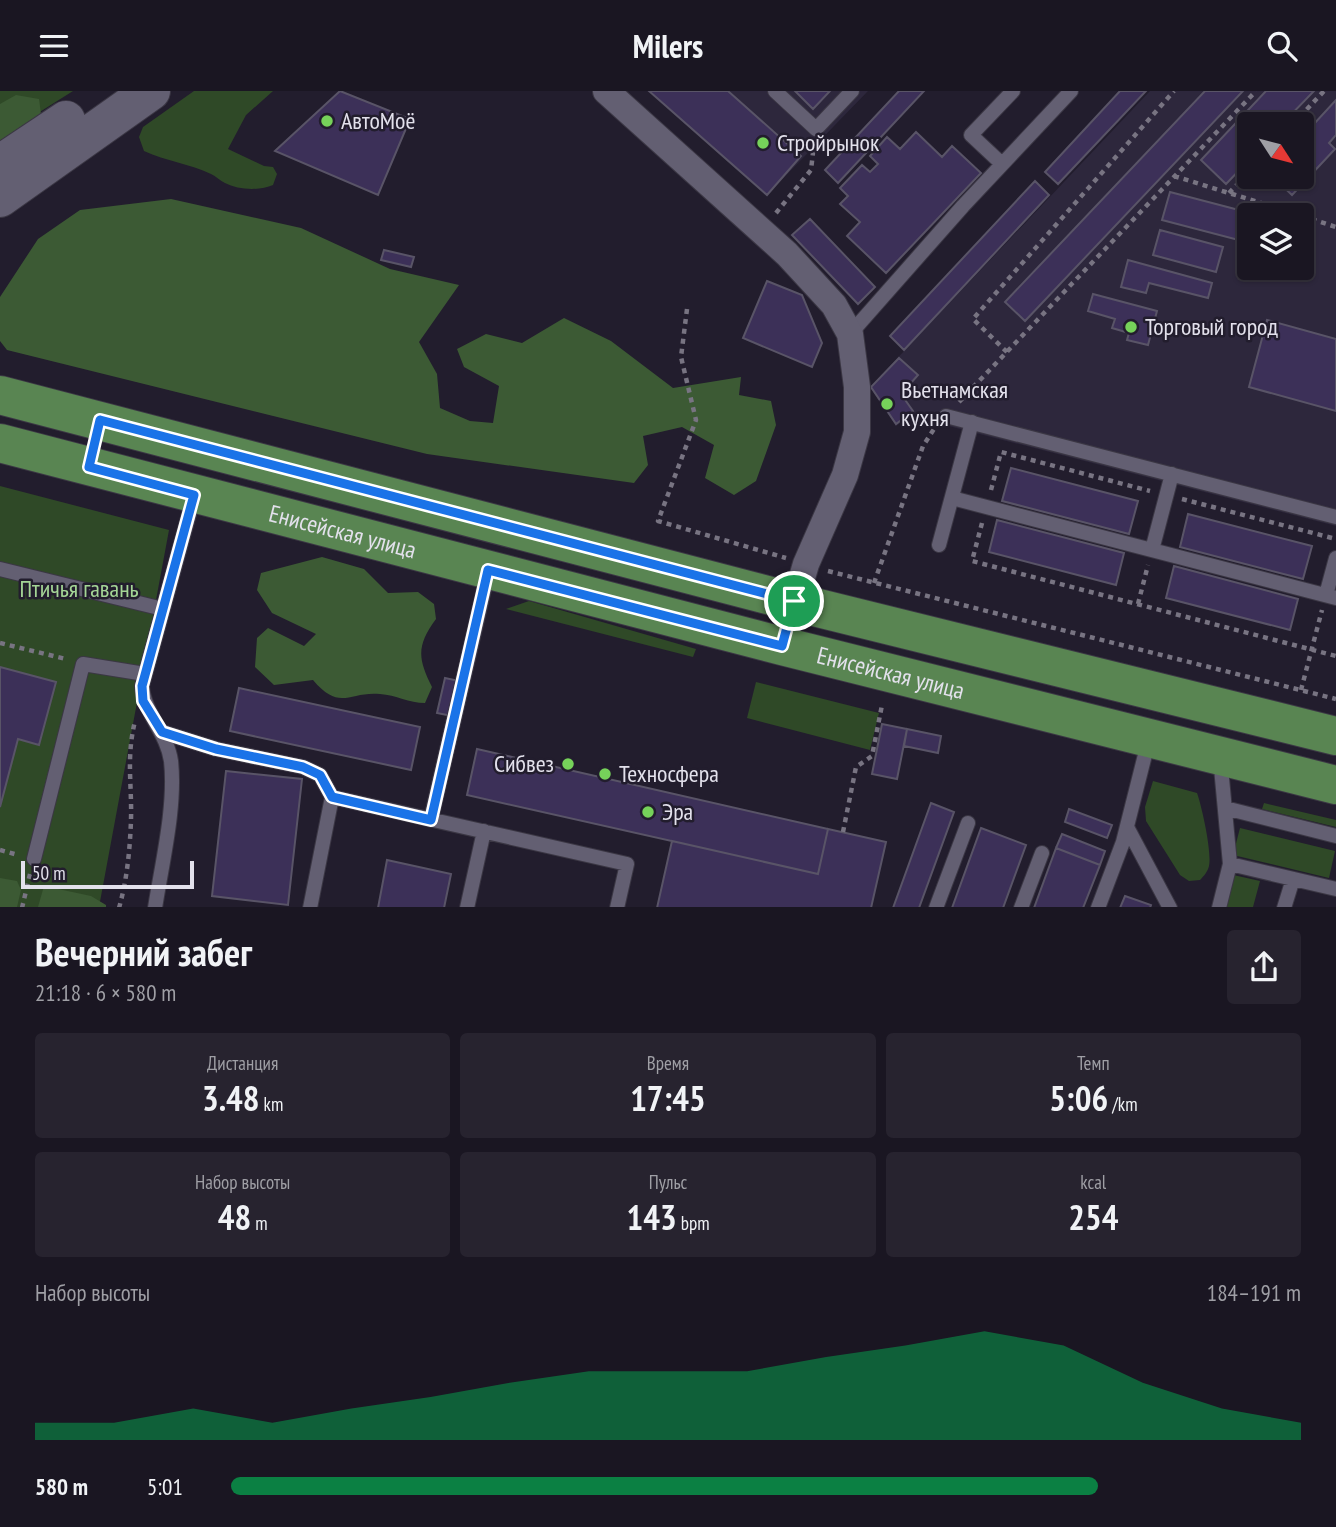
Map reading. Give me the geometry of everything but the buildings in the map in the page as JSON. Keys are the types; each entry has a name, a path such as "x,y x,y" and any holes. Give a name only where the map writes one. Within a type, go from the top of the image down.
{"main road":[{"path":"0,164 109,91"},
{"path":"0,198 150,91"},
{"name":"Енисейская улица","path":"0,395 794,601 1336,736"},
{"path":"89,467 100,420"},
{"name":"Енисейская улица","path":"0,443 782,646 1336,785"}],"street":[{"path":"622,96 787,254 834,305 850,334 857,387 857,432 845,475 806,563 782,646"}],"lane":[{"path":"775,91 816,129 852,91"},
{"path":"1002,164 971,135 1013,91"},
{"path":"850,334 1071,91"},
{"path":"946,416 1336,517"},
{"path":"939,545 972,422"},
{"path":"1152,550 1172,474"},
{"path":"155,907 170,813 171,761 162,732 143,701 144,680 194,495"},
{"path":"952,498 1331,597 1336,558"},
{"path":"0,569 163,609"},
{"path":"431,820 488,570"},
{"path":"34,859 83,664 144,680"},
{"path":"162,732 216,749 303,767 320,775 332,797 310,907"},
{"path":"1098,907 1123,842 1149,738"},
{"path":"1219,755 1230,864 1219,907"},
{"path":"332,797 627,864 617,907"},
{"path":"1225,808 1336,836"},
{"path":"936,907 968,823"},
{"path":"1127,827 1169,907"},
{"path":"467,907 484,831"},
{"path":"1021,907 1042,853"},
{"path":"1230,864 1336,889"},
{"path":"1284,907 1293,879"}],"path":[{"path":"1007,352 973,319 1174,91"},
{"path":"874,584 923,446 933,430 1256,91"},
{"path":"1304,112 1324,91"},
{"path":"761,231 811,170 816,129"},
{"path":"1174,176 1260,203"},
{"path":"1229,193 1237,185"},
{"path":"1314,220 1336,226"},
{"path":"687,309 681,357 696,420 658,521 874,584 1336,699"},
{"path":"1336,539 1001,452 972,561 1336,656"},
{"path":"1138,604 1152,550"},
{"path":"1301,691 1312,649 1331,597"},
{"path":"0,643 83,664"},
{"path":"119,907 124,889 131,819 128,756 144,680"},
{"path":"843,832 856,767 872,756 882,705"},
{"path":"22,907 34,859"}],"shaded area":[{"name":"Стройрынок","path":"649,91 868,91 767,195"},
{"name":"Торговый город","path":"1150,91 1336,91 1336,526 910,416 896,426 870,387"}],"green space":[{"path":"0,91 73,91 0,137"},
{"path":"194,91 273,91 246,115 228,149 264,166 273,167 277,174 273,185 256,189 236,187 203,171 144,151 139,137 143,127"},
{"path":"16,95 39,99 41,114 0,141 0,104"},
{"path":"171,199 301,228 390,269 459,285 419,342 437,374 440,408 470,421 493,423 499,386 464,367 457,349 486,334 522,343 564,318 611,341 673,388 741,377 739,395 771,401 776,425 756,481 734,495 705,478 714,445 682,427 643,436 648,465 634,483 427,454 7,350 0,341 0,297 38,239 80,210"},
{"name":"Птичья гавань","path":"0,486 169,530 99,907 0,907"},
{"path":"322,557 364,569 388,593 418,592 434,604 436,619 425,637 421,653 432,687 425,703 380,694 338,698 322,690 313,680 274,685 255,667 257,638 268,628 304,646 316,634 272,613 257,590 261,573"},
{"path":"529,601 696,649 693,657 506,609"},
{"path":"756,682 879,713 870,750 747,718"},
{"path":"1153,781 1197,793 1210,859 1208,870 1200,880 1189,881 1180,875 1146,821 1145,807"},
{"path":"1264,803 1336,820 1336,827 1262,809"},
{"path":"1240,828 1335,851 1329,878 1233,855"},
{"path":"1229,874 1260,881 1253,907 1221,907"},
{"path":"0,878 17,881 21,890 17,907 0,907"},
{"path":"44,886 91,896 106,907 38,907"}],"place":[{"name":"АвтоМоё","path":"327,121"},
{"name":"Стройрынок","path":"763,143"},
{"name":"Торговый город","path":"1131,327"},
{"name":"Вьетнамская кухня","path":"887,404"},
{"name":"Сибвез","path":"568,764"},
{"name":"Техносфера","path":"605,774"},
{"name":"Эра","path":"648,812"}],"route":[{"path":"100,420 794,601 782,646 488,570 431,820 332,797 320,775 303,767 216,749 162,732 143,701 142,686 194,495 89,467 100,420"}]}
